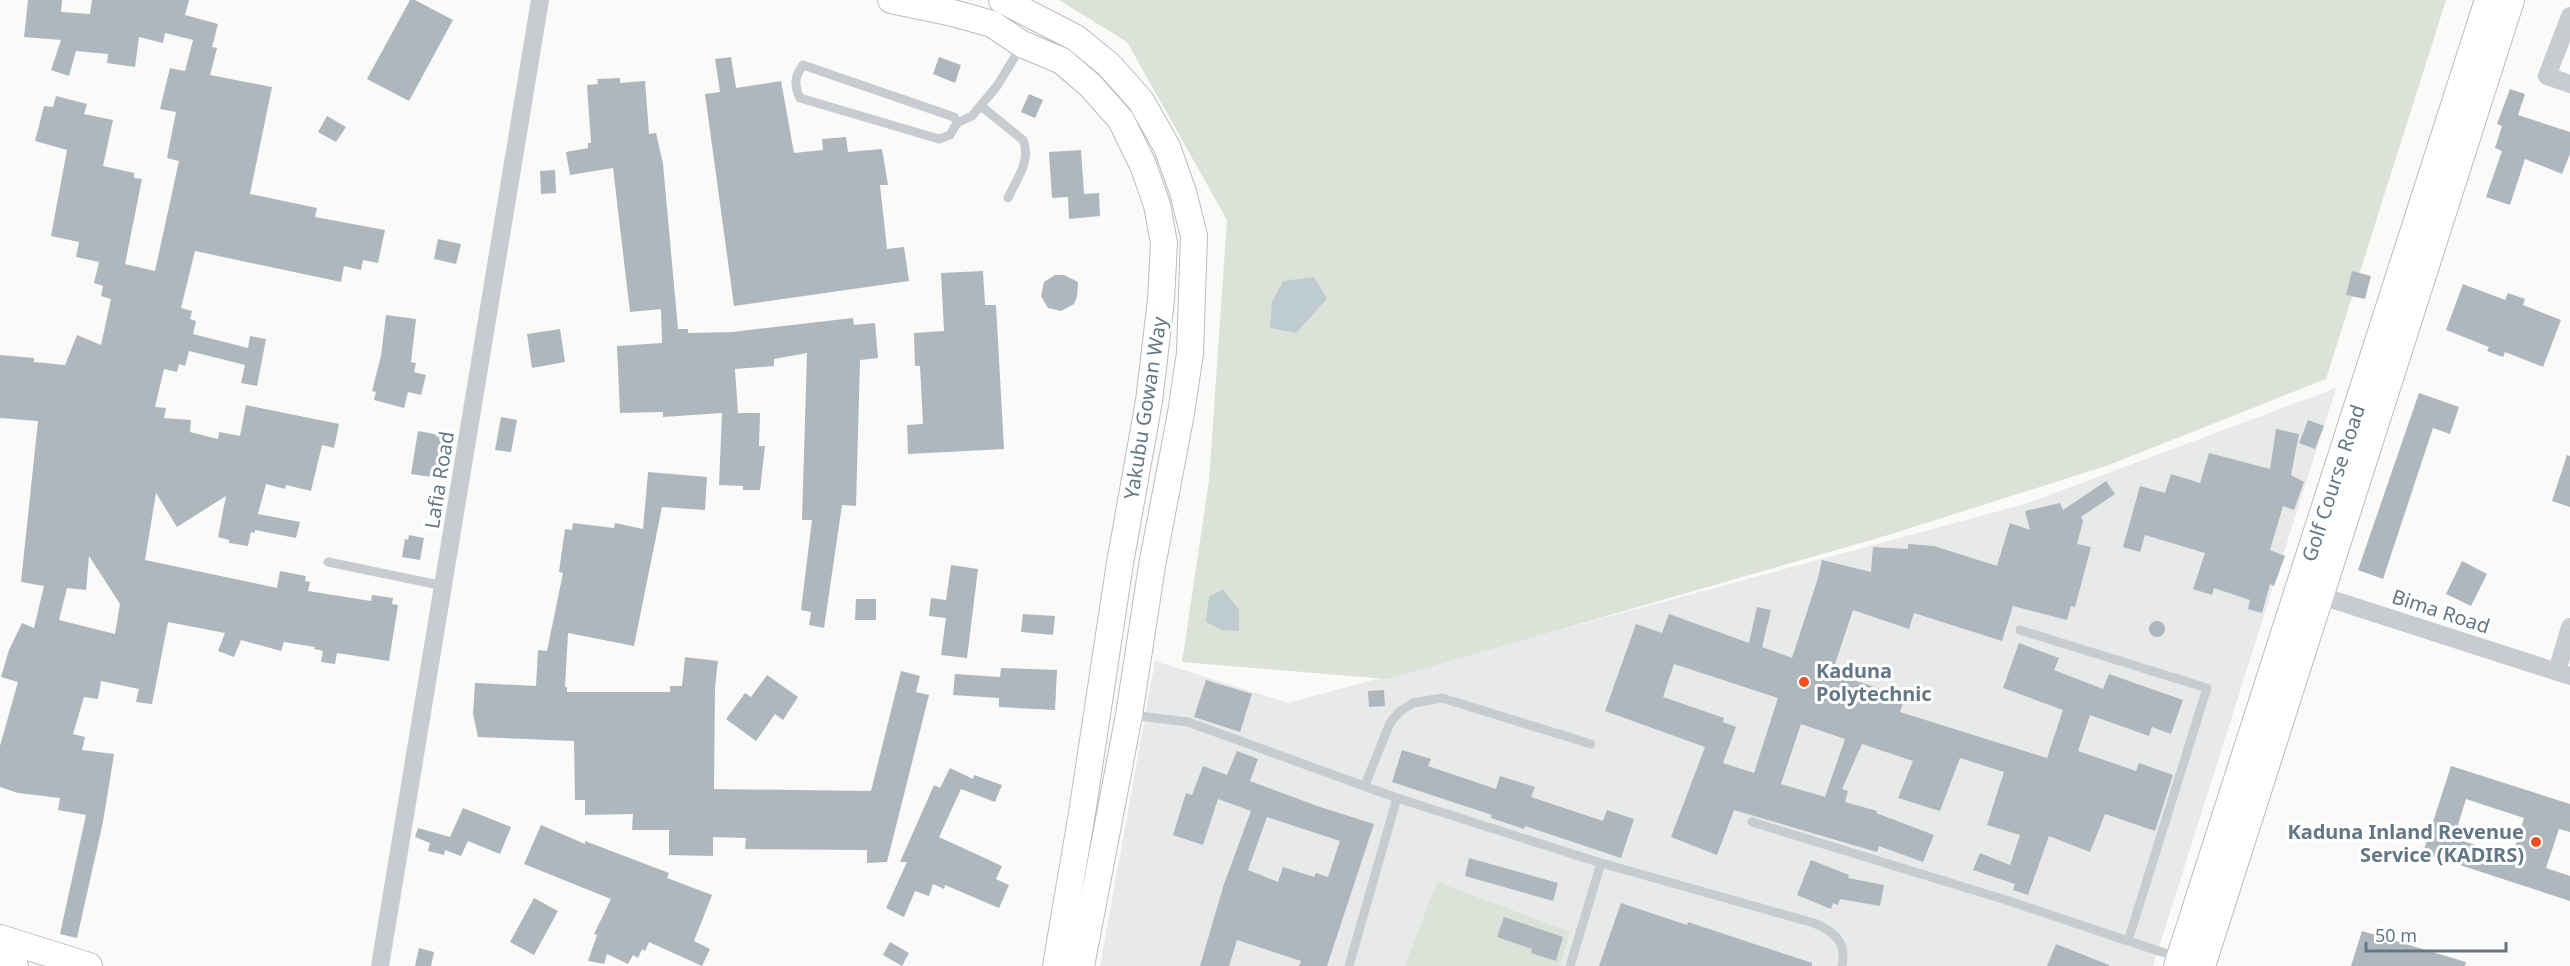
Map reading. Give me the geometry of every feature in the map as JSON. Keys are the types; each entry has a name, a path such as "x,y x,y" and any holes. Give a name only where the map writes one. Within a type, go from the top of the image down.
{"street":[{"name":"Lafia Road","path":"380,966 540,0"},
{"name":"Yakubu Gowan Way","path":"891,0 992,24 1022,44 1062,61 1090,85 1121,120 1143,165 1157,205 1164,243 1161,300 1149,401 1120,563 1056,966"},
{"name":"Yakubu Gowan Way","path":"1002,0 1076,38 1109,64 1141,101 1167,147 1184,192 1194,236 1190,352 1181,413 1152,566 1129,715 1081,966"},
{"name":"Golf Course Road","path":"2310,592 2488,0"},
{"name":"Golf Course Road","path":"2186,963 2511,0"},
{"path":"2570,16 2547,76 2570,84"},
{"path":"1120,563 1152,566"},
{"name":"Bima Road","path":"2310,592 2563,674"},
{"path":"2563,674 2570,627"},
{"path":"0,938 89,966"},
{"path":"0,961 15,966"}],"lane":[{"path":"957,123 954,117 803,65 796,77 795,85 800,98 939,139 950,135 957,123 972,116 981,106 997,86 1022,44"},
{"path":"981,106 1023,141 1026,147 1025,161 1008,198"},
{"path":"328,561 444,586"},
{"path":"2020,630 2207,688 2128,940"},
{"path":"1365,785 1390,723 1401,711 1413,704 1442,698 1591,744"},
{"path":"1129,715 1188,722 1397,798 1601,863 1829,930 1840,940 1844,958 1842,966"},
{"path":"1349,966 1397,798"},
{"path":"1752,822 1996,897 2128,940 2186,963"},
{"path":"1570,966 1601,863"}],"shaded area":[{"path":"1059,0 2446,0 2326,379 2109,465 1885,536 1387,679 1182,662 1209,481 1227,220 1127,42"},
{"path":"1314,277 1327,299 1296,333 1270,328 1272,302 1283,281"},
{"name":"Kaduna Polytechnic","path":"2336,388 2153,966 1100,966 1155,661 1288,703 2025,504"},
{"path":"1223,589 1239,610 1239,631 1222,630 1206,622 1209,597"},
{"path":"1437,882 1570,932 1560,966 1405,966"}],"building":[{"path":"28,0 62,0 61,12 90,14 92,0 189,0 185,15 218,24 212,47 217,48 210,75 272,87 250,194 317,208 315,217 385,230 378,263 363,260 361,270 344,266 341,282 195,251 181,308 192,311 190,319 196,321 193,334 248,348 250,336 266,339 257,386 241,383 245,365 189,351 185,366 179,364 177,372 164,369 155,407 166,408 164,418 191,420 190,432 218,439 219,432 240,436 246,405 339,424 334,448 322,445 311,491 286,485 285,489 266,484 258,514 300,522 296,538 255,530 255,533 251,532 248,546 229,543 229,540 218,537 226,496 177,527 156,493 145,560 277,588 280,571 306,576 305,581 310,582 308,591 371,601 372,595 393,598 392,604 398,605 389,661 337,653 335,664 321,662 323,651 314,649 315,647 284,642 281,651 241,640 234,657 218,651 225,633 168,622 152,704 136,702 139,689 101,681 98,699 84,697 73,734 85,737 82,750 114,754 103,822 77,938 60,934 86,815 58,810 60,798 18,793 0,787 0,746 18,682 1,677 9,650 22,623 34,628 44,586 21,582 38,421 0,418 0,355 34,358 34,362 65,365 77,335 101,345 111,299 101,296 103,286 94,283 99,262 76,257 79,242 51,236 67,150 35,141 44,106 53,107 56,96 87,104 84,114 113,120 103,166 134,173 134,178 142,179 125,264 155,271 179,161 167,158 176,112 160,109 170,68 185,71 193,40 165,33 163,43 139,37 135,67 107,63 108,54 76,51 69,76 51,70 61,40 24,37","holes":["89,556 120,604 115,634 59,620 67,588 86,590"]},
{"path":"410,0 415,0 453,20 409,101 367,79"},
{"path":"731,57 736,88 781,81 794,153 823,150 822,139 846,137 848,152 882,149 888,185 880,185 887,249 904,247 909,281 734,306 705,94 720,92 715,59"},
{"path":"939,57 961,65 955,83 933,74"},
{"path":"620,78 620,83 645,81 649,134 656,133 663,164 678,329 688,329 688,333 732,332 853,318 854,325 875,323 878,358 860,360 856,506 842,505 824,628 809,625 811,612 801,610 812,520 802,520 807,353 774,359 774,366 735,369 738,413 760,413 759,446 765,446 760,490 743,490 743,486 719,485 722,413 663,417 663,412 620,413 617,346 662,343 661,309 630,312 613,168 570,175 566,152 588,148 588,143 591,143 587,85 598,84 597,79"},
{"path":"2510,89 2525,94 2518,115 2570,132 2570,154 2562,174 2525,159 2510,205 2486,197 2502,151 2495,148 2502,126 2497,124"},
{"path":"1029,94 1043,100 1035,118 1021,112"},
{"path":"327,116 346,127 336,142 318,132"},
{"path":"1081,150 1084,194 1099,193 1100,216 1069,219 1068,197 1052,198 1049,152"},
{"path":"555,170 556,193 541,194 540,171"},
{"path":"438,239 461,244 456,264 434,259"},
{"path":"983,271 985,305 996,305 1004,449 908,454 907,425 923,424 920,366 915,366 914,333 944,331 941,273"},
{"path":"2352,271 2371,276 2365,299 2346,295"},
{"path":"1055,275 1064,275 1078,282 1074,304 1061,311 1048,308 1041,296 1044,282"},
{"path":"2463,284 2505,300 2508,293 2525,299 2523,305 2561,320 2543,367 2505,352 2503,357 2487,351 2489,347 2446,330"},
{"path":"386,315 416,319 411,362 416,363 414,372 426,375 421,395 408,392 404,408 374,400 376,392 372,391 381,356"},
{"path":"560,329 565,362 532,368 527,334"},
{"path":"2419,393 2459,407 2450,434 2433,428 2383,579 2358,570"},
{"path":"501,417 517,420 511,452 495,450"},
{"path":"2308,420 2324,426 2315,449 2299,443"},
{"path":"2276,429 2299,434 2291,475 2304,482 2294,510 2283,506 2270,550 2285,556 2274,586 2270,584 2262,613 2248,609 2250,600 2214,588 2212,595 2193,589 2205,553 2145,535 2140,552 2123,547 2140,486 2165,493 2171,474 2200,483 2209,453 2270,469"},
{"path":"418,431 445,436 439,478 411,474"},
{"path":"2567,455 2570,456 2570,507 2552,501"},
{"path":"648,472 707,477 705,510 662,507 634,646 568,633 565,687 567,687 567,692 670,692 670,686 682,686 685,657 718,661 715,687 714,789 871,791 901,671 920,676 916,692 929,695 887,862 867,863 867,850 745,849 746,838 713,837 713,856 669,855 669,830 632,830 633,814 585,815 585,800 575,800 574,741 478,737 473,714 475,683 536,686 538,650 547,651 563,573 559,572 565,529 572,530 573,523 614,528 615,523 643,529"},
{"path":"2106,481 2115,494 2081,517 2083,521 2077,544 2091,547 2075,607 2071,606 2067,620 2013,606 2002,641 1914,613 1909,629 1853,610 1832,673 1905,697 1900,712 2047,758 2063,710 2003,688 2019,643 2059,658 2054,670 2103,689 2109,674 2183,700 2171,734 2152,727 2149,736 2090,715 2078,751 2136,771 2139,763 2173,775 2155,831 2105,814 2090,852 2049,836 2028,895 2013,890 2015,884 1973,870 1980,853 2010,865 2020,835 1987,825 2004,772 1960,758 1940,811 1898,798 1913,761 1862,744 1842,789 1848,791 1845,802 1877,811 1876,813 1934,835 1923,862 1879,846 1877,852 1734,810 1717,855 1671,837 1705,747 1605,711 1636,624 1662,633 1669,614 1749,643 1757,607 1771,610 1762,647 1792,658 1822,560 1871,572 1873,547 1908,549 1908,544 1934,546 1997,566 2010,523 2030,530 2025,511 2060,503 2063,510","holes":["1674,664 1778,698 1754,773 1723,763 1736,727 1723,722 1724,718 1663,697","1801,724 1845,739 1825,797 1781,784"]},
{"path":"409,535 424,538 420,560 402,557 405,539 408,540"},
{"path":"2462,561 2487,574 2471,606 2446,594"},
{"path":"951,565 978,569 967,658 941,655 946,618 929,616 931,598 946,600"},
{"path":"856,599 876,599 876,620 855,620"},
{"path":"1023,614 1055,616 1053,635 1021,632"},
{"path":"2154,621 2160,621 2165,629 2163,635 2154,637 2149,632 2149,626"},
{"path":"1001,668 1057,670 1055,710 999,707 999,698 953,695 955,674 1000,677"},
{"path":"767,675 798,697 783,720 775,714 756,741 726,719 745,693 751,697"},
{"path":"1206,680 1252,694 1240,732 1194,717"},
{"path":"1384,690 1385,706 1369,707 1368,691"},
{"path":"1402,750 1431,759 1428,766 1496,789 1500,776 1535,787 1531,797 1603,821 1607,810 1634,819 1621,858 1525,826 1524,829 1491,818 1492,815 1392,782"},
{"path":"1237,751 1258,759 1250,781 1374,824 1327,966 1299,966 1301,961 1237,940 1229,966 1200,966 1224,884 1251,811 1218,799 1203,845 1173,835 1186,793 1192,795 1203,766 1227,775","holes":["1267,817 1340,841 1328,877 1316,873 1314,877 1283,867 1278,882 1248,870"]},
{"path":"2451,766 2570,804 2570,832 2559,829 2546,868 2570,876 2570,901 2423,853","holes":["2466,799 2524,818 2512,857 2454,838"]},
{"path":"950,768 973,779 974,775 1002,785 995,802 961,789 939,837 1002,866 996,879 1009,885 999,908 945,885 944,889 933,884 929,896 915,891 904,917 886,908 907,862 900,862 934,785 940,788"},
{"path":"463,808 511,827 500,854 468,841 461,856 445,850 444,855 428,851 430,843 415,837 418,828 450,837"},
{"path":"541,825 585,844 585,841 669,873 667,878 712,895 694,941 710,949 702,966 649,942 645,951 642,949 638,958 633,955 628,964 607,954 604,964 588,961 597,935 594,934 611,899 524,864"},
{"path":"1469,858 1558,883 1553,901 1465,876"},
{"path":"1811,860 1849,875 1848,878 1884,885 1880,906 1840,899 1838,905 1833,903 1831,909 1797,895"},
{"path":"534,898 558,911 534,955 510,942"},
{"path":"1621,903 1687,925 1688,922 1812,963 1812,966 1599,966"},
{"path":"1504,917 1563,937 1556,961 1531,953 1532,949 1497,937"},
{"path":"2362,931 2466,962 2465,966 2351,966"},
{"path":"890,942 909,953 902,966 883,955"},
{"path":"2056,944 2109,965 2109,966 2047,966"},
{"path":"419,948 434,952 431,966 415,966"}],"place":[{"name":"Kaduna Polytechnic","path":"1804,682"},
{"name":"Kaduna Inland Revenue Service (KADIRS)","path":"2536,842"}]}
